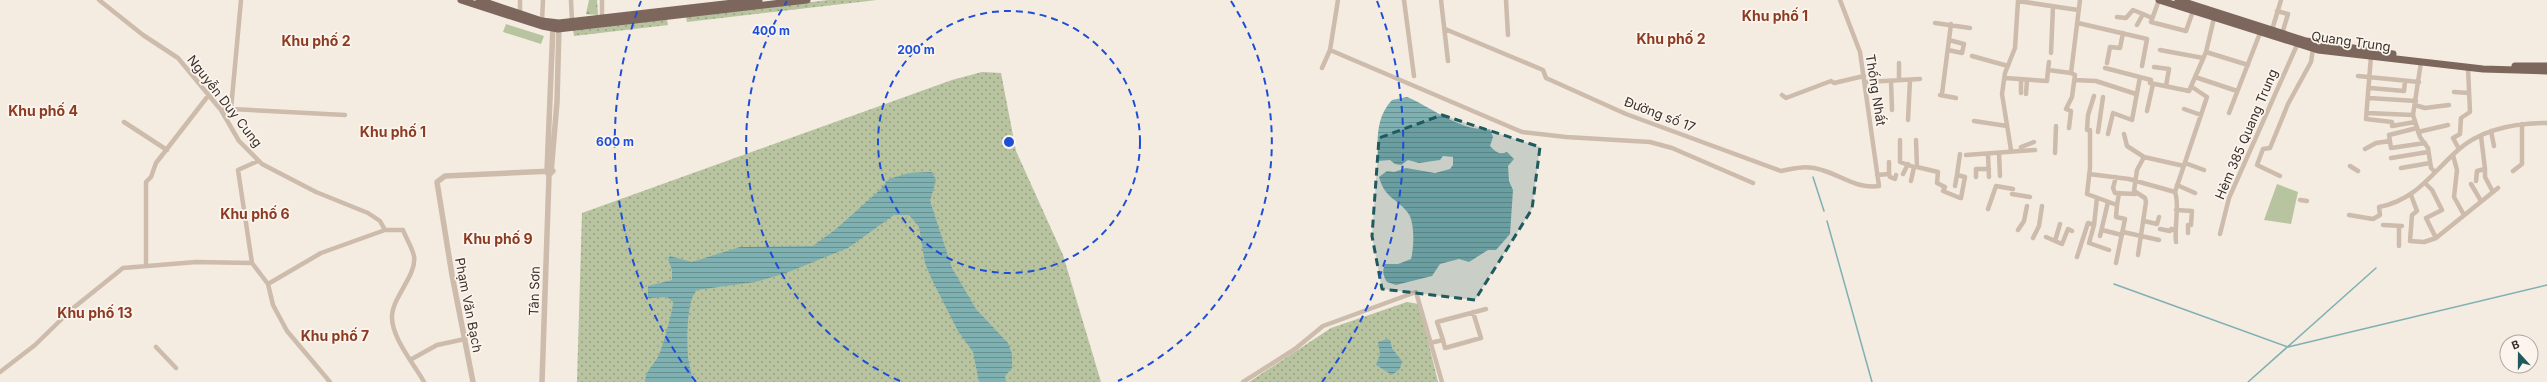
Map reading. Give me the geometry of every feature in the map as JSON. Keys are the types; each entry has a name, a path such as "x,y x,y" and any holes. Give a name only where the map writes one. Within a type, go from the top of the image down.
{"main road":[{"path":"462,0 556,26 676,12 759,0"},
{"path":"479,0 520,12 556,26 602,18 676,12"},
{"path":"727,4 807,0"},
{"name":"Quang Trung","path":"2159,0 2194,11 2272,30 2313,46 2371,56 2468,68 2547,66"},
{"name":"Quang Trung","path":"2178,0 2260,33 2297,45 2483,67 2547,71"}],"street":[{"name":"Nguyễn Duy Cung","path":"99,0 143,35 178,58 220,110 239,141 258,161 295,182 368,213 380,221 385,230"},
{"path":"231,109 241,0"},
{"path":"520,0 520,12"},
{"path":"542,21 543,0"},
{"path":"571,0 572,22"},
{"path":"602,0 602,18"},
{"path":"1322,68 1330,50 1338,0"},
{"path":"1404,0 1414,76"},
{"path":"1441,0 1448,61"},
{"path":"1506,0 1508,36"},
{"name":"Thống Nhất","path":"1840,0 1858,45 1866,82 1879,186"},
{"path":"2012,0 2078,10"},
{"path":"2071,73 2080,0"},
{"path":"2159,0 2151,22 2186,31 2194,11"},
{"path":"2272,30 2281,0"},
{"path":"2011,150 2002,94 2008,66 2015,48 2018,1"},
{"path":"2051,53 2053,7"},
{"path":"2118,17 2126,18 2133,10 2152,18"},
{"path":"2277,11 2288,14 2282,34"},
{"path":"2137,25 2142,14"},
{"path":"2190,89 2206,52 2215,15"},
{"path":"2078,23 2147,39 2142,66"},
{"path":"1935,24 1951,24 1970,28"},
{"path":"1951,24 1941,95 1956,98"},
{"name":"Tân Sơn","path":"542,382 549,173 556,26"},
{"name":"Đường số 17","path":"1445,29 1543,70 1546,78 1626,114 1781,171 1806,167 1822,170 1858,185 1879,186"},
{"path":"2107,63 2110,47 2120,48 2123,33"},
{"path":"2229,113 2260,33"},
{"path":"1948,50 1962,53 1964,44 1949,40"},
{"name":"Hẻm 385 Quang Trung","path":"2220,234 2229,198 2297,45"},
{"path":"2280,176 2257,165 2258,160 2263,149 2270,148 2288,104 2311,62 2313,46"},
{"path":"1330,50 1522,132 1566,137 1650,142 1672,148 1753,183"},
{"path":"2160,50 2203,58"},
{"path":"2206,52 2248,65"},
{"path":"1972,56 2008,66"},
{"path":"2371,56 2371,77 2366,119 2391,122 2392,126 2415,122"},
{"path":"2005,78 2047,81 2050,62"},
{"path":"2421,62 2413,115 2418,130 2425,143 2430,163 2435,172"},
{"path":"1899,63 1899,80"},
{"path":"2154,67 2169,70 2166,86"},
{"path":"2105,68 2151,80 2150,83 2153,84 2147,111"},
{"path":"2459,149 2453,138 2460,134 2462,118 2470,112 2468,68"},
{"path":"2048,70 2071,73 2075,75 2072,97 2066,109 2071,111 2070,128"},
{"path":"1782,95 1786,98 1831,81 1834,83 1864,76"},
{"path":"2358,76 2419,82"},
{"path":"2108,134 2112,113 2132,120 2140,77"},
{"path":"2195,78 2237,91"},
{"path":"1866,82 1920,79"},
{"path":"1908,120 1910,80"},
{"path":"2024,80 2024,94"},
{"path":"2074,80 2096,81 2136,94"},
{"path":"1890,81 1892,110"},
{"path":"2403,100 2405,81"},
{"path":"2153,84 2190,89 2207,95 2175,192 2177,197 2174,230 2176,242"},
{"path":"2370,88 2404,91"},
{"path":"2454,92 2469,93"},
{"path":"146,264 146,182 151,177 156,163 208,96"},
{"path":"2087,194 2089,174 2088,115 2094,96"},
{"path":"2098,132 2103,97"},
{"path":"2369,98 2403,100 2415,103 2425,108 2449,105"},
{"path":"220,110 231,109 345,115"},
{"path":"2184,109 2201,115"},
{"path":"2367,113 2413,115"},
{"path":"1974,121 2008,126"},
{"path":"124,122 167,150"},
{"path":"2349,215 2373,219 2380,215 2379,207 2389,206 2411,195 2459,149 2491,131 2522,124 2547,123"},
{"path":"2513,170 2522,164 2522,124"},
{"path":"2425,143 2392,149 2390,134 2448,125"},
{"path":"2055,153 2056,126"},
{"path":"2491,131 2494,146"},
{"path":"2124,134 2127,146 2144,157 2204,170"},
{"path":"2481,136 2484,151 2485,177 2493,192"},
{"path":"1900,140 1900,162 1914,167 1911,181"},
{"path":"1916,140 1917,167 1938,172 1937,183 1945,186 1943,191 1961,198 1965,177 1957,175"},
{"path":"2366,149 2376,143 2390,141"},
{"path":"2021,150 2034,142"},
{"path":"1966,155 1988,155 2011,150 2035,150"},
{"path":"2391,158 2428,152"},
{"path":"1999,153 2000,176"},
{"path":"1955,186 1960,154"},
{"path":"1988,155 1989,177"},
{"path":"2453,155 2457,170 2454,196 2464,215"},
{"path":"2135,194 2137,170 2144,157"},
{"path":"258,161 238,170 252,262 268,284 273,305 287,331 330,382"},
{"path":"1888,162 1890,177 1895,179 1896,174"},
{"path":"2401,168 2430,163"},
{"path":"1903,174 1908,164"},
{"path":"2350,166 2358,171"},
{"path":"1976,176 1976,169 1989,169"},
{"path":"2476,181 2477,171 2484,170"},
{"name":"Phạm Văn Bạch","path":"473,382 449,260 437,182 445,176 549,173"},
{"path":"1877,175 1889,174"},
{"path":"2089,174 2136,181 2175,192"},
{"path":"2116,177 2113,188 2115,193 2141,195 2146,202 2138,255"},
{"path":"2425,183 2432,190 2444,209 2426,218 2436,238"},
{"path":"2471,184 2481,201"},
{"path":"2177,185 2195,192"},
{"path":"1988,209 1996,186 2030,197"},
{"path":"2411,195 2417,211 2412,215 2410,241 2424,242 2436,238 2498,188"},
{"path":"2116,263 2125,219 2116,217 2119,193"},
{"path":"2081,194 2087,194 2117,205"},
{"path":"2098,198 2094,225 2089,243 2109,250"},
{"path":"2300,200 2307,201"},
{"path":"2100,236 2108,202"},
{"path":"2018,230 2024,221 2027,206"},
{"path":"2033,238 2039,226 2042,206"},
{"path":"2176,210 2192,211 2191,225 2188,225 2188,233"},
{"path":"2144,221 2158,224 2159,217"},
{"path":"2077,257 2088,223 2094,225"},
{"path":"2055,241 2060,224"},
{"path":"2383,225 2400,226 2399,246"},
{"path":"2046,237 2062,244 2068,229 2072,230"},
{"path":"2160,229 2170,232 2174,230"},
{"path":"268,284 321,253 385,230 403,230 414,255 414,266 394,306 392,317 410,360 423,382"},
{"path":"2102,230 2159,240"},
{"path":"0,372 123,268 146,264 252,262"},
{"path":"1243,382 1295,349 1323,326 1416,292 1442,382"},
{"path":"1474,312 1481,338 1445,348 1437,322 1474,312 1486,309"},
{"path":"410,360 436,345 465,339"},
{"path":"1430,343 1443,340"},
{"path":"156,347 176,368"}],"highlighted area":[{"path":"1442,115 1540,147 1532,209 1475,300 1382,289 1372,236 1379,138"}],"green space":[{"path":"589,0 597,0 598,15 586,14"},
{"path":"828,0 877,0 687,22 686,17"},
{"path":"667,19 668,25 574,36 573,30"},
{"path":"506,24 544,36 541,44 503,32"},
{"path":"982,72 1001,73 1016,151 1063,255 1101,382 577,382 582,213 952,80"},
{"path":"2277,184 2298,192 2291,224 2264,220"},
{"path":"1407,302 1419,304 1438,382 1249,382 1331,328"}],"water":[{"path":"1407,97 1468,127 1490,129 1493,137 1490,146 1498,152 1507,152 1514,159 1508,166 1509,181 1513,190 1510,234 1496,250 1488,250 1469,262 1459,259 1440,264 1432,276 1396,285 1387,282 1383,269 1385,264 1398,264 1411,259 1413,248 1412,222 1404,208 1385,190 1379,177 1387,171 1394,172 1406,168 1435,173 1450,169 1453,165 1453,157 1443,156 1440,160 1419,163 1408,160 1401,165 1395,164 1390,160 1378,161 1378,137 1380,121 1383,114 1392,100"},
{"path":"932,172 936,180 930,201 952,268 976,309 1008,343 1012,354 1012,368 1005,376 1006,382 979,382 973,352 958,331 925,263 919,227 909,215 894,215 848,248 786,273 755,282 697,290 693,295 689,312 688,332 688,357 693,382 645,382 645,378 658,357 662,347 673,306 673,302 667,297 648,298 648,286 672,280 672,270 668,259 670,256 692,262 740,247 813,246 836,229 881,189 889,179 909,173"},
{"path":"1387,339 1390,340 1392,348 1402,361 1400,369 1392,375 1376,365 1380,354 1378,342"}],"waterway":[{"path":"1813,177 1824,211"},
{"path":"1827,221 1872,382"},
{"path":"2248,382 2376,268"},
{"path":"2114,284 2288,347 2547,285"}],"district":[{"name":"Khu phố 1","path":"1775,16"},
{"name":"Khu phố 2","path":"1671,39"},
{"name":"Khu phố 2","path":"316,41"},
{"name":"Khu phố 4","path":"43,111"},
{"name":"Khu phố 1","path":"393,132"},
{"name":"Khu phố 6","path":"255,214"},
{"name":"Khu phố 9","path":"498,239"},
{"name":"Khu phố 13","path":"95,313"},
{"name":"Khu phố 7","path":"335,336"}]}
